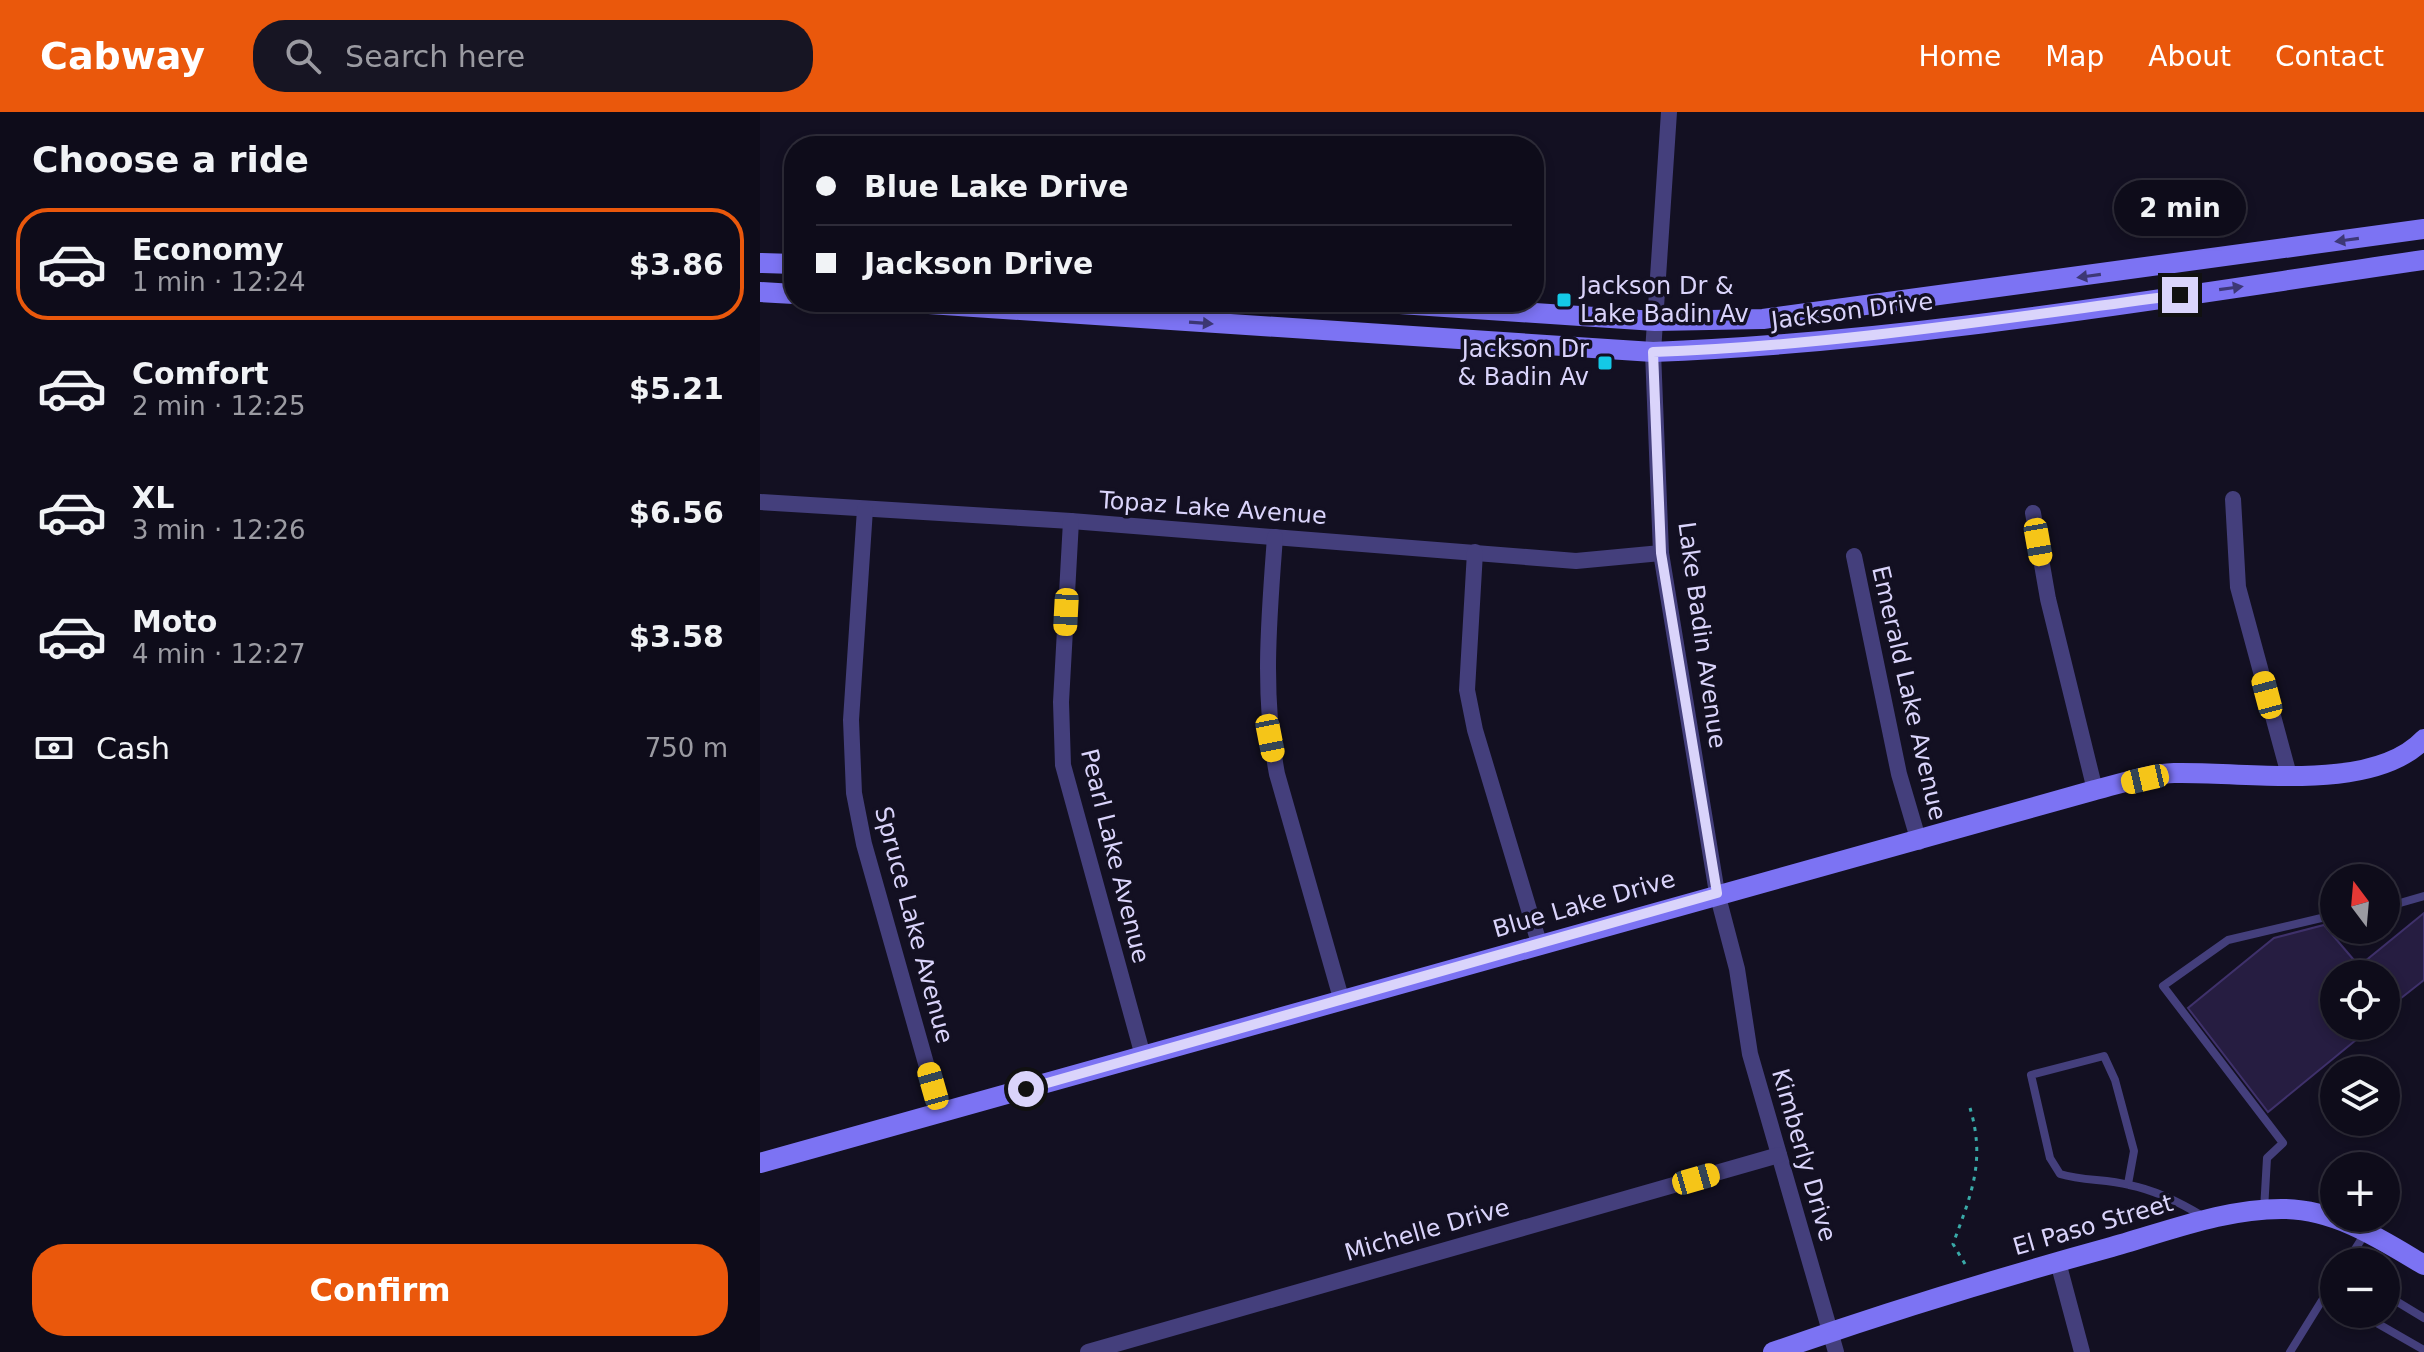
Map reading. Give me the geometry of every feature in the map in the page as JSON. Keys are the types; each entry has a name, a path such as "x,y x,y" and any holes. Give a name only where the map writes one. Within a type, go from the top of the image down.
{"main road":[{"name":"Jackson Drive","path":"1520,312 1655,321 1763,319 2424,229"},
{"name":"Jackson Drive","path":"1050,312 1653,352 1764,348 1868,338 2424,260"},
{"path":"760,263 784,264"},
{"path":"760,292 784,293"},
{"name":"Blue Lake Drive","path":"760,1163 1717,893 1919,842 2095,790 2170,773 2289,775 2381,766 2408,753 2424,739"},
{"name":"El Paso Street","path":"1773,1352 1833,1342 1956,1290 2208,1220 2287,1209 2320,1215"},
{"name":"El Paso Street","path":"2369,1232 2424,1265"}],"street":[{"name":"Lake Badin Avenue","path":"1669,112 1653,352 1661,553 1717,893 1737,969"},
{"path":"2233,499 2238,587 2289,775"},
{"name":"Topaz Lake Avenue","path":"760,502 1071,521 1576,561 1661,553"},
{"name":"Spruce Lake Avenue","path":"865,509 851,720 854,793 864,844 940,1113"},
{"path":"2033,513 2048,599 2095,790"},
{"name":"Pearl Lake Avenue","path":"1071,521 1061,702 1063,765 1143,1056"},
{"path":"1275,537 1265,676 1270,738 1277,774 1341,998"},
{"path":"1475,552 1467,690 1475,730 1539,943"},
{"name":"Emerald Lake Avenue","path":"1854,556 1899,774 1919,842"},
{"name":"Kimberly Drive","path":"1737,969 1750,1054 1833,1342"},
{"name":"Michelle Drive","path":"1088,1352 1779,1155"},
{"path":"2058,1262 2082,1352"}],"lane":[{"path":"2400,903 2424,896"},
{"path":"2264,1211 2267,1158 2283,1143 2163,986 2228,940 2320,918"},
{"path":"2128,1184 2134,1151 2115,1080 2104,1056 2031,1075 2050,1158 2060,1174 2085,1182 2128,1184 2182,1204 2208,1220"},
{"path":"2400,1303 2424,1318"},
{"path":"2290,1352 2320,1310"},
{"path":"2386,1328 2424,1350"}],"path":[{"path":"1965,1264 1953,1244 1978,1172 1977,1132 1970,1108"}],"building":[{"path":"2424,913 2424,980 2400,999 2400,960 2366,960 2386,944 2400,944 2400,933"},
{"path":"2320,926 2320,944 2340,944 2354,960 2320,960 2320,1040 2356,1040 2336,1056 2320,1056 2320,1069 2268,1112 2188,1008 2274,938"}],"place":[{"name":"Jackson Dr & Lake Badin Av","path":"1564,300"},
{"name":"Jackson Dr & Badin Av","path":"1605,363"}],"route":[{"path":"1026,1089 1717,893 1661,553 1653,352 1764,348 1868,338 2180,295"}]}
